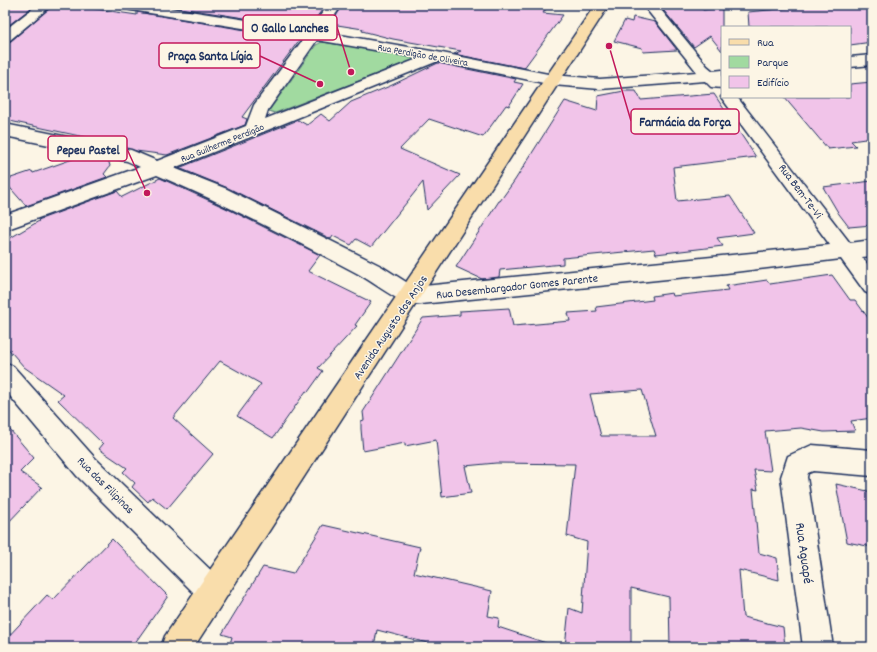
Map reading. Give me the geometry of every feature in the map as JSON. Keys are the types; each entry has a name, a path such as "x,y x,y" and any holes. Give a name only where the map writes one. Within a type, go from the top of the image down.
{"main road":[{"name":"Avenida Augusto dos Anjos","path":"176,647 411,296 602,5"}],"street":[{"path":"5,37 45,5"},
{"name":"Rua Perdigão de Oliveira","path":"125,5 437,56 553,80 600,84 717,76"},
{"path":"253,128 260,109 335,5"},
{"path":"650,5 702,69 717,76 721,86"},
{"name":"Rua Guilherme Perdigão","path":"5,223 157,168 253,128 437,56"},
{"path":"851,62 872,60"},
{"name":"Rua Bem-Te-Vi","path":"730,98 872,286"},
{"path":"5,130 132,156 220,194 374,272 411,296"},
{"name":"Rua Desembargador Gomes Parente","path":"411,296 726,265 872,248"},
{"name":"Rua das Filipinas","path":"5,373 86,467 213,592"},
{"name":"Rua Aguapé","path":"818,647 794,477 797,465 802,461 812,458 872,463"}],"green space":[{"path":"322,42 421,57 275,113 269,111 316,45"}],"building":[{"path":"5,5 35,5 5,28"},
{"path":"53,5 69,5 137,15 137,12 300,39 242,117 247,119 245,125 167,155 136,151 113,145 117,144 5,120 5,42 11,41"},
{"path":"161,5 326,5 308,28"},
{"path":"343,5 549,5 543,13 563,15 524,68 454,54 461,51 393,39 362,31 363,29 331,24"},
{"path":"659,5 699,5 703,10 722,8 721,50 710,36 694,47"},
{"path":"822,5 872,5 872,42 851,45 851,26 749,26 748,12"},
{"path":"633,17 655,22 677,50 643,52 642,48 614,41 625,20 632,22"},
{"path":"438,63 516,79 514,82 523,84 509,106 506,105 483,137 429,119 400,149 460,175 427,210 423,182 371,247 356,239 351,245 333,236 331,239 228,188 179,168 298,120 307,125 321,114 330,121 351,102 390,86"},
{"path":"872,82 872,138 851,141 856,146 828,149 785,98 851,98 851,84"},
{"path":"624,91 636,91 641,100 714,94 756,157 673,167 677,201 730,196 754,233 717,238 723,246 656,254 654,249 563,258 563,264 500,270 499,277 482,279 456,267 499,201 515,180 565,101 597,111 598,96"},
{"path":"87,154 108,159 110,166 104,174 107,177 26,206 5,182 5,180 32,171 33,173"},
{"path":"160,178 230,210 320,255 308,271 371,302 355,325 357,326 318,368 323,371 308,392 306,391 273,438 237,416 261,384 220,361 173,418 213,454 167,509 152,497 148,502 132,487 135,483 123,472 127,468 99,449 103,444 58,400 64,395 24,367 5,345 5,241 39,221 38,220 117,191 122,197"},
{"path":"872,181 872,225 849,227 839,214 823,187"},
{"path":"832,275 850,300 855,300 872,323 872,418 851,421 855,431 824,432 801,428 765,431 771,471 754,470 758,490 753,489 759,553 777,558 779,580 739,570 743,617 783,627 785,647 670,647 669,597 631,588 631,647 565,647 569,608 582,613 587,542 567,536 575,464 496,463 465,466 471,493 442,497 436,440 405,446 405,443 363,451 361,421 364,420 363,412 423,318 460,315 460,311 509,308 513,326 570,321 568,313 597,311 596,307 653,300 652,296 672,293 673,296 728,290 726,286 767,280 770,284","holes":["642,390 656,436 601,436 590,394"]},
{"path":"5,424 34,458 20,472 42,487 5,526"},
{"path":"836,484 872,492 872,547 847,542"},
{"path":"323,525 420,547 414,573 492,591 488,616 499,618 498,627 546,643 546,647 443,647 377,630 374,647 229,647 232,637 222,634 263,567 293,574"},
{"path":"112,539 168,596 132,647 5,647 5,640 47,595 53,600"}],"place":[{"name":"Farmácia da Força","path":"609,46"},
{"name":"O Gallo Lanches","path":"351,72"},
{"name":"Praça Santa Lígia","path":"320,84"},
{"name":"Pepeu Pastel","path":"147,193"}]}
